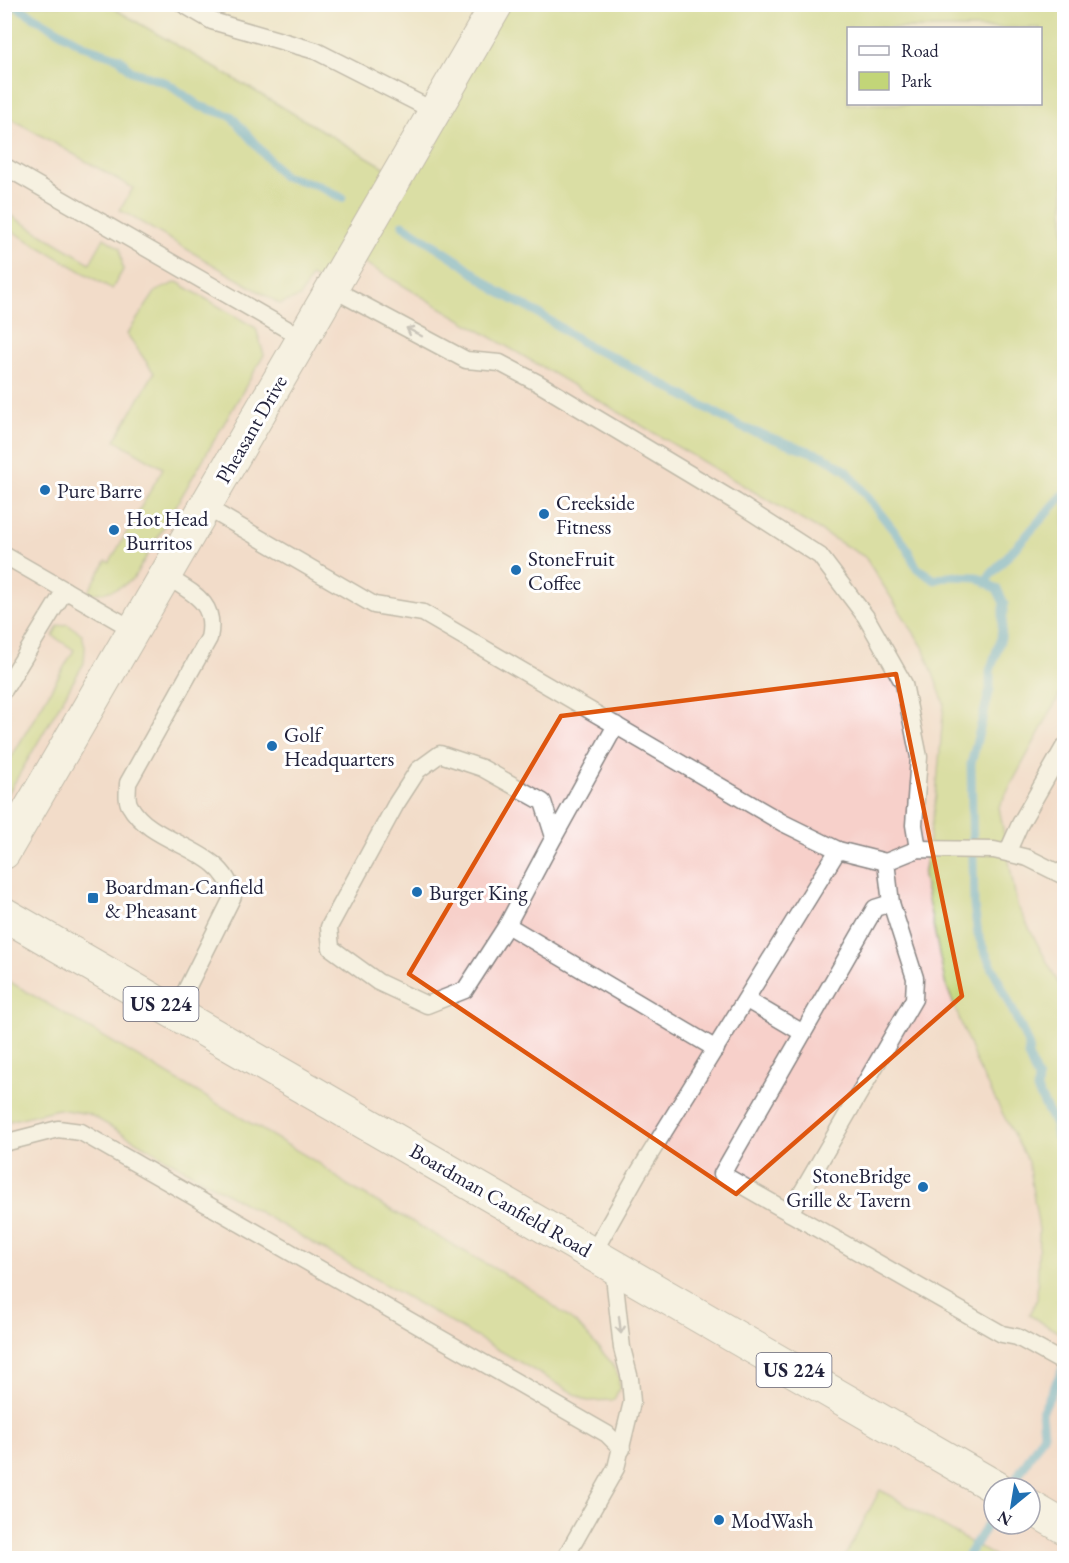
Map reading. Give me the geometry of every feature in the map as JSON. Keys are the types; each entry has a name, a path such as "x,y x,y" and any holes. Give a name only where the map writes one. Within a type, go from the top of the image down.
{"main road":[{"name":"Boardman Canfield Road","path":"4,914 982,1479"},
{"path":"1042,1513 1065,1527"}],"street":[{"name":"Pheasant Drive","path":"4,853 497,4"}],"lane":[{"path":"183,4 212,21 316,51 436,111"},
{"path":"4,166 304,339"},
{"path":"333,289 466,360 500,363 538,383 736,502 820,556 866,617 904,684 919,757 914,825 918,849"},
{"path":"206,507 374,605 423,613 783,823 838,850 886,862 918,849 954,848 1001,851 1028,858 1065,876"},
{"path":"4,555 134,630"},
{"path":"166,576 198,597 210,612 212,622 209,638 128,783 128,804 141,820 212,864 230,881 233,896 175,1011"},
{"path":"4,690 65,590"},
{"path":"554,837 543,802 482,768 440,754 418,770 407,787 329,927 331,948 378,982 427,1005 465,990 507,925 616,725"},
{"path":"1001,851 1020,824 1065,747"},
{"path":"565,1558 616,1468 632,1401 630,1379 603,1260 637,1176 838,850"},
{"path":"790,1213 914,999 915,978 891,903 886,862"},
{"path":"891,903 875,908 722,1174 1002,1334 1017,1337 1057,1359"},
{"path":"507,925 716,1048"},
{"path":"747,1000 803,1033"},
{"path":"4,1143 58,1129 81,1132 608,1434 622,1449"}],"highlighted area":[{"path":"896,674 962,996 736,1194 409,974 561,716"}],"shaded area":[{"path":"4,100 333,288 352,255 1064,675 1064,1558 5,1558"}],"green space":[{"path":"5,5 108,5 398,175 497,5 1064,5 1064,687 999,807 1017,905 1064,994 1064,1336 1029,1315 1037,1299 1039,1230 1028,1162 978,1067 945,982 923,876 936,796 944,703 923,647 865,557 353,256 333,289 311,276 300,297 280,304 120,210 133,188 5,115"},
{"path":"5,212 90,263 104,238 120,248 123,270 112,289 5,227"},
{"path":"177,282 256,328 264,355 134,578 112,590 87,594 106,561 110,562 163,468 115,440 154,373 127,334 156,291"},
{"path":"67,624 82,634 85,647 84,663 5,799 5,762 8,763 74,650 53,636 58,626"},
{"path":"5,982 12,983 320,1164 347,1185 536,1292 579,1326 611,1362 619,1378 619,1389 614,1400 587,1401 89,1114 58,1109 5,1122"},
{"path":"880,1490 998,1558 844,1558"}],"waterway":[{"path":"12,4 86,47 119,58 131,71 167,83 199,106 231,116 283,176 317,185 342,198"},
{"path":"403,225 460,262 497,291 538,313 591,348 611,356 743,428 823,456 847,471 905,545 917,568 935,580 948,576 977,577 997,589 1004,603 1001,638 990,671 990,689 971,764 974,906 978,934 984,950 1023,1032 1029,1047 1028,1056 1038,1079 1037,1090 1055,1125 1057,1137 1064,1145"},
{"path":"985,581 1064,494"},
{"path":"1018,1476 1044,1434 1042,1412 1064,1366"},
{"path":"966,1558 982,1533"}],"place":[{"name":"Pure Barre","path":"45,490"},
{"name":"Creekside Fitness","path":"544,514"},
{"name":"Hot Head Burritos","path":"114,530"},
{"name":"StoneFruit Coffee","path":"516,570"},
{"name":"Golf Headquarters","path":"272,746"},
{"name":"Burger King","path":"417,892"},
{"name":"Boardman-Canfield & Pheasant","path":"93,898"},
{"name":"StoneBridge Grille & Tavern","path":"923,1187"},
{"name":"ModWash","path":"719,1520"}]}
